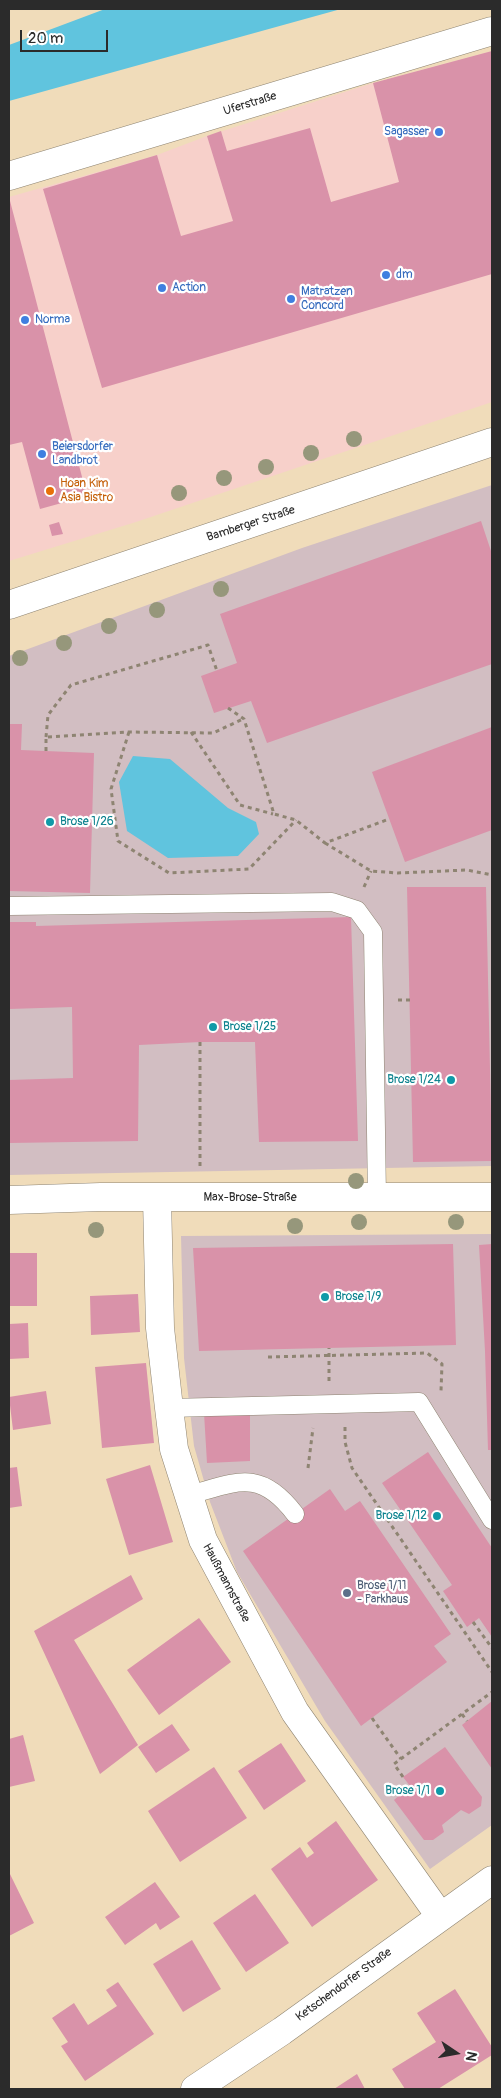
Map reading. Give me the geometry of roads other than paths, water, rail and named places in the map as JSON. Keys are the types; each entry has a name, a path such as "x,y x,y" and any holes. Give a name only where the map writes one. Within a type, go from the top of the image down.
{"street":[{"name":"Uferstraße","path":"9,176 492,31"},
{"name":"Bamberger Straße","path":"9,605 492,442"},
{"name":"Max-Brose-Straße","path":"9,1200 492,1197"},
{"name":"Haußmannstraße","path":"157,1198 160,1328 168,1408 174,1449 203,1540 295,1712 440,1916"},
{"name":"Ketschendorfer Straße","path":"195,2089 282,2031 492,1880"}],"lane":[{"path":"9,906 332,902 357,910 373,932 377,1198"},
{"path":"168,1408 418,1402 492,1520"},
{"path":"189,1494 238,1481 257,1483 273,1489 284,1499 295,1514"}],"water":[{"path":"105,9 341,9 9,101 9,45"},
{"path":"133,756 170,759 228,808 256,822 259,834 238,856 168,858 127,831 119,782"}],"place":[{"name":"Sagasser","path":"439,132"},
{"name":"dm","path":"386,275"},
{"name":"Action","path":"162,288"},
{"name":"Matratzen Concord","path":"291,299"},
{"name":"Norma","path":"25,320"},
{"name":"Beiersdorfer Landbrot","path":"42,454"},
{"name":"Hoan Kim Asia Bistro","path":"50,491"},
{"name":"Brose 1/26","path":"50,822"},
{"name":"Brose 1/25","path":"213,1027"},
{"name":"Brose 1/24","path":"451,1080"},
{"name":"Brose 1/9","path":"325,1297"},
{"name":"Brose 1/12","path":"437,1516"},
{"name":"Brose 1/11 - Parkhaus","path":"347,1593"},
{"name":"Brose 1/1","path":"440,1791"}]}
